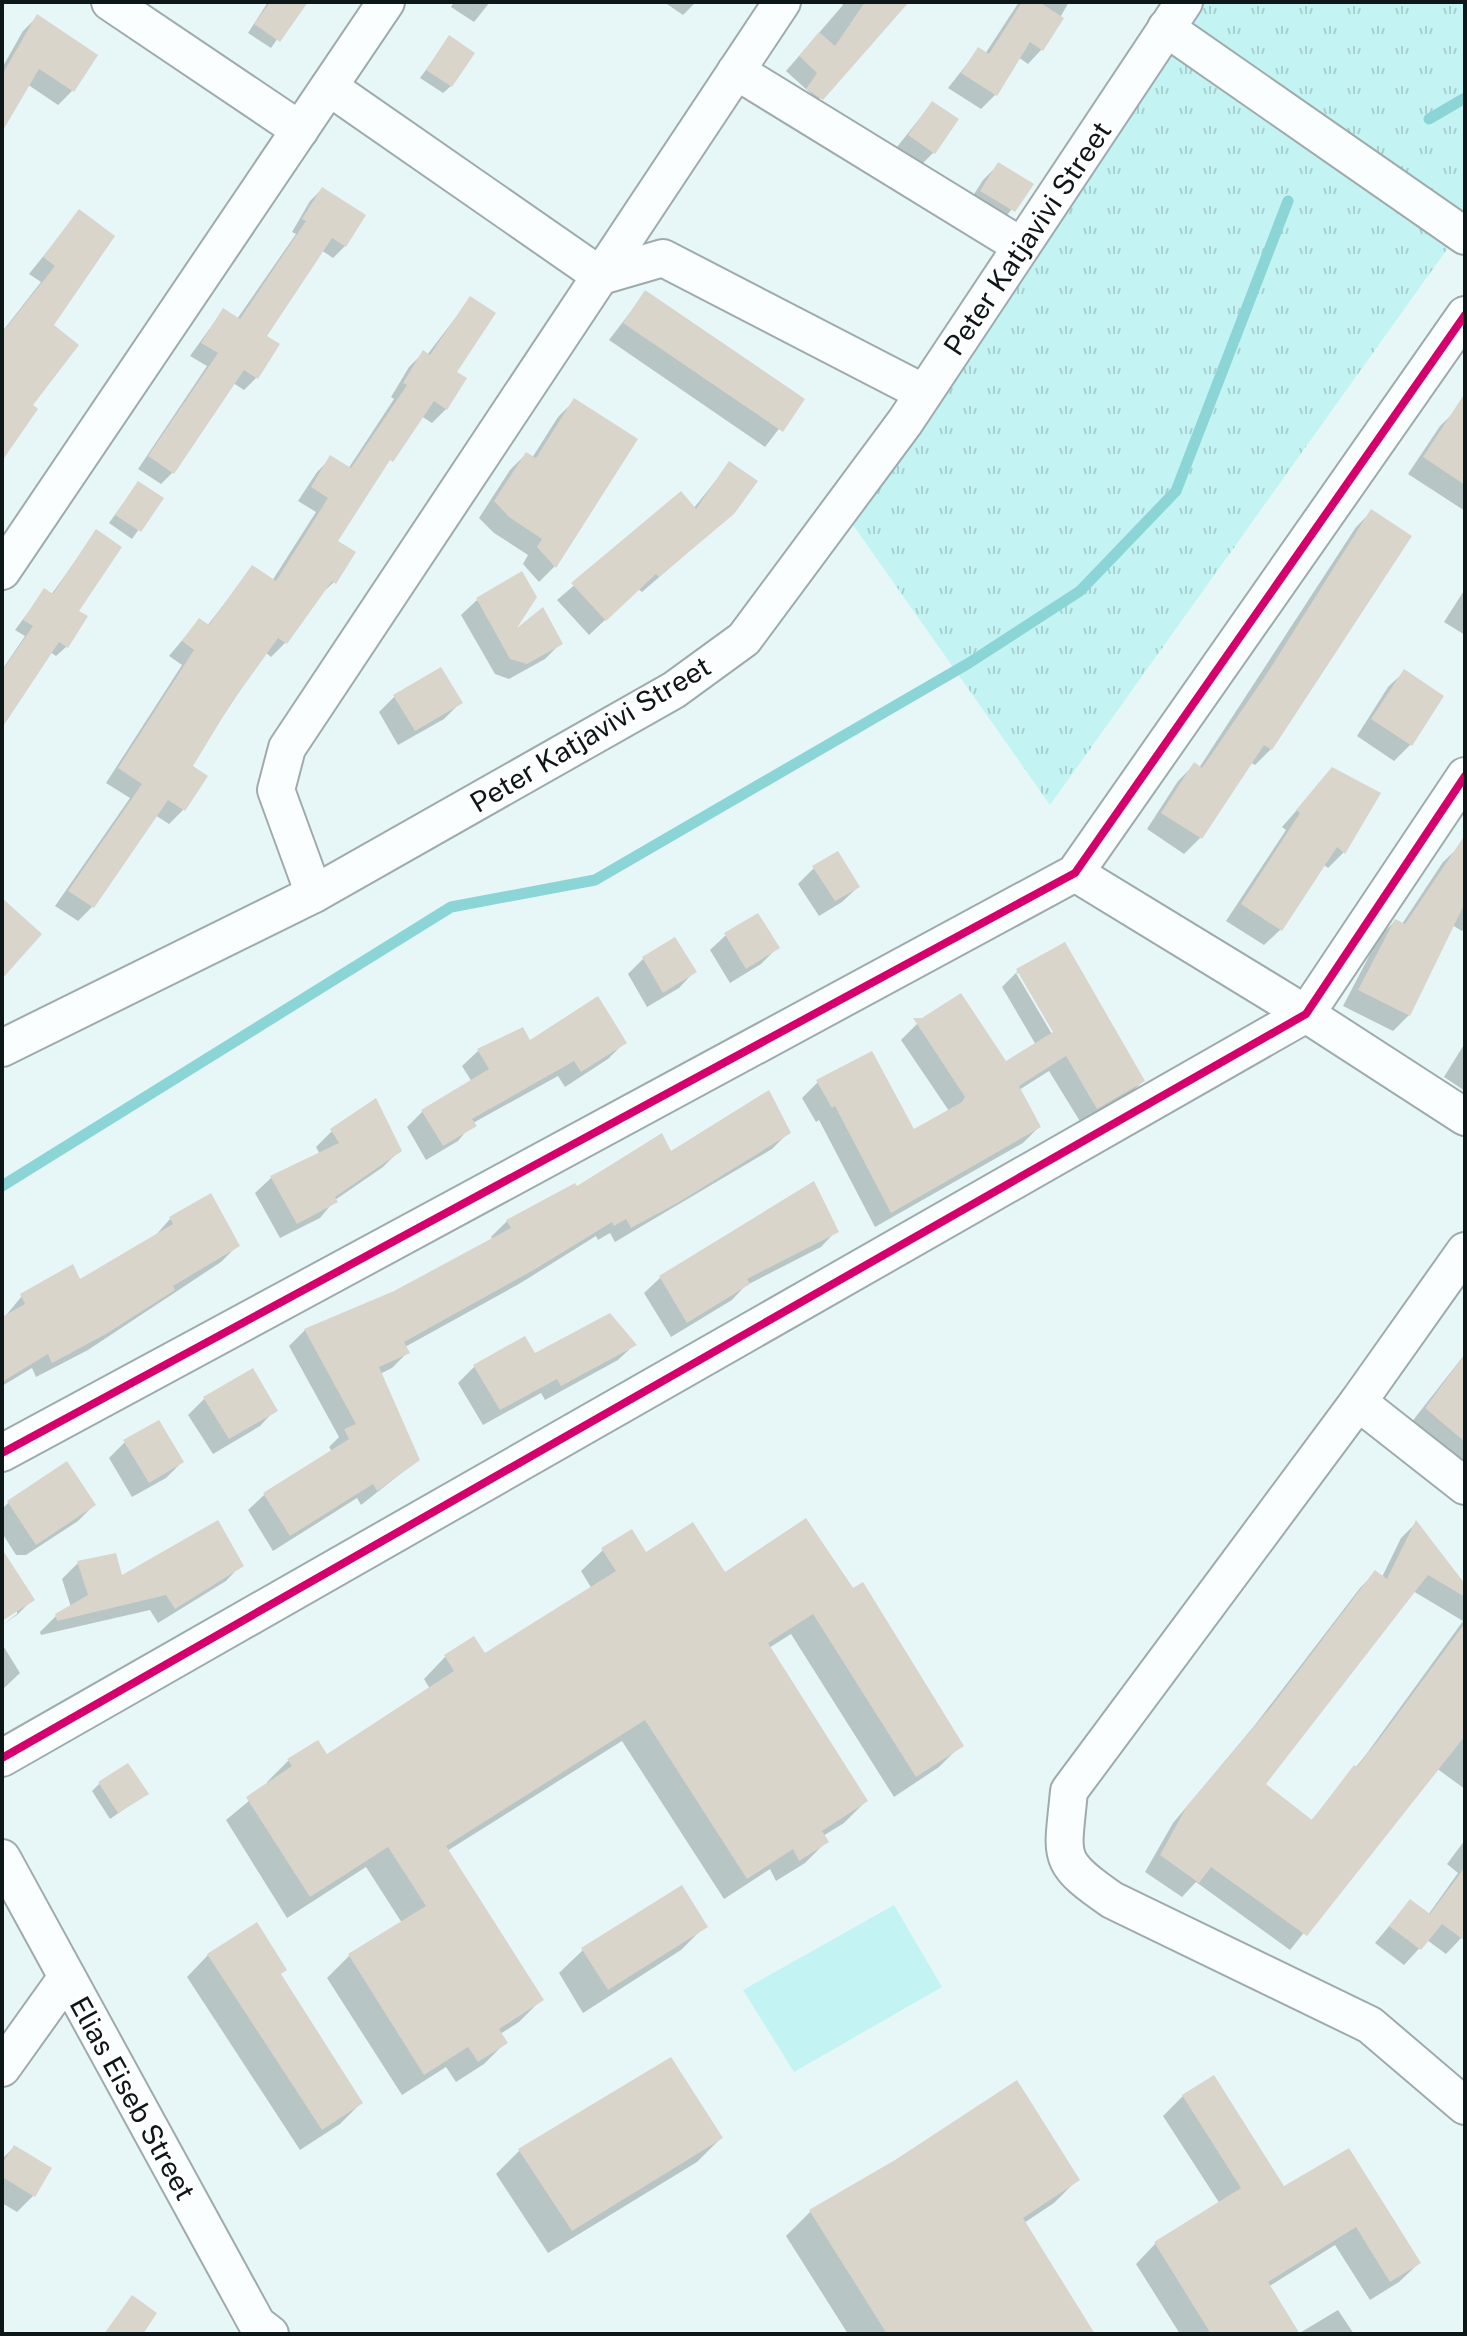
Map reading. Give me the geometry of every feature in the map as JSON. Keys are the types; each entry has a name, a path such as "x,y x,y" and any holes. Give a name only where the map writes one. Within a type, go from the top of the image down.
{"street":[{"path":"110,2 300,130"},
{"path":"2,571 386,2"},
{"path":"314,894 276,790 287,748 782,2"},
{"path":"1175,15 1465,236"},
{"name":"Peter Katjavivi Street","path":"2,1048 314,894 674,690 744,639 924,393 1175,15"},
{"path":"736,71 1021,246"},
{"path":"329,87 601,276"},
{"path":"601,276 663,258 924,393"},
{"path":"2,1453 1075,873 1465,315"},
{"path":"2,1758 1306,1014 1465,776"},
{"path":"1075,873 1306,1014 1465,1117"},
{"path":"1465,1251 1358,1402 1069,1791 1063,1850 1075,1874 1112,1900 1370,2025 1465,2106"},
{"path":"1358,1402 1465,1486"},
{"name":"Elias Eiseb Street","path":"2,1858 259,2331"},
{"path":"2,2068 67,1977"}],"green space":[{"path":"1184,2 1465,2 1465,224 1050,805 841,508"},
{"path":"894,1905 942,1987 794,2072 743,1990"}],"building":[{"path":"270,2 308,2 280,42 254,24"},
{"path":"865,2 909,2 823,100 806,89 817,73 799,56 819,32 835,46"},
{"path":"1022,2 1039,2 1064,18 1043,51 1030,42 997,96 961,73 978,47 989,54"},
{"path":"37,14 98,55 74,92 39,69 2,132 2,75"},
{"path":"449,35 475,53 452,87 426,70"},
{"path":"932,101 959,119 935,154 908,135"},
{"path":"998,162 1034,184 1015,212 980,191"},
{"path":"322,187 366,215 346,247 332,238 267,336 280,344 258,379 244,370 174,474 148,456 218,353 201,343 223,308 240,319 306,221 302,219"},
{"path":"79,209 115,236 54,325 79,345 33,405 38,409 2,461 2,333 55,266 43,257"},
{"path":"645,290 805,399 783,432 623,323"},
{"path":"470,296 496,313 457,372 467,378 447,410 434,401 393,462 390,460 338,541 356,552 336,584 332,581 287,644 278,638 230,705 193,766 208,776 185,811 168,800 94,908 68,891 142,784 118,768 194,650 182,641 199,618 209,625 252,565 276,581 328,498 311,487 330,455 351,468 407,385 403,383 423,350 430,355"},
{"path":"1465,393 1465,485 1423,457"},
{"path":"574,398 638,439 556,568 537,547 542,539 509,517 494,501 526,452 536,458"},
{"path":"729,461 758,481 734,514 659,577 656,574 606,621 571,583 681,491 696,509"},
{"path":"138,481 164,498 141,532 115,515"},
{"path":"1371,509 1412,536 1272,750 1264,745 1202,839 1161,813 1194,762 1202,768 1266,675"},
{"path":"96,529 122,547 79,611 88,616 68,648 59,642 2,728 2,671 33,626 23,620 44,588 53,594"},
{"path":"522,571 537,597 517,628 543,607 563,644 527,664 510,659 476,598"},
{"path":"441,667 463,703 415,731 393,695"},
{"path":"1404,669 1444,696 1412,746 1371,719"},
{"path":"1332,767 1381,793 1345,854 1337,847 1282,931 1241,904 1300,813 1296,810"},
{"path":"1465,835 1465,903 1410,1016 1358,990 1395,919 1405,924"},
{"path":"838,851 860,887 835,901 812,866"},
{"path":"2,898 42,934 2,979"},
{"path":"758,913 780,948 746,969 724,933"},
{"path":"675,937 697,972 663,993 642,957"},
{"path":"1065,942 1145,1081 1097,1109 1066,1056 1019,1086 1041,1127 891,1213 835,1106 832,1108 816,1080 872,1051 914,1129 962,1102 965,1097 913,1018 922,1018 961,993 1006,1061 1053,1032 1016,969"},
{"path":"598,996 627,1043 581,1072 574,1061 472,1119 477,1126 443,1146 421,1110 489,1069 477,1049 523,1027 530,1040"},
{"path":"769,1090 791,1133 631,1228 626,1219 614,1226 612,1222 404,1342 410,1353 379,1367 420,1460 377,1491 373,1484 290,1536 263,1493 349,1439 344,1429 356,1424 304,1329 394,1291 511,1228 506,1220 575,1183 577,1186 662,1133 671,1151"},
{"path":"376,1098 402,1151 335,1197 338,1202 297,1224 270,1176 339,1143 330,1129"},
{"path":"814,1181 839,1232 747,1279 750,1284 687,1323 659,1276"},
{"path":"211,1193 240,1246 173,1286 175,1290 106,1334 52,1363 48,1354 2,1382 2,1317 25,1304 20,1294 73,1264 80,1279 173,1224 169,1217"},
{"path":"610,1313 637,1345 561,1386 557,1379 500,1410 473,1365 525,1336 535,1353"},
{"path":"1465,1354 1465,1442 1425,1408"},
{"path":"253,1368 278,1411 229,1439 203,1397"},
{"path":"159,1420 184,1462 149,1483 123,1440"},
{"path":"67,1461 96,1505 36,1545 7,1501"},
{"path":"806,1518 853,1588 863,1582 964,1746 916,1777 813,1614 768,1643 868,1801 822,1831 829,1842 799,1861 793,1849 747,1879 645,1720 446,1846 544,2000 499,2029 508,2043 478,2062 468,2047 424,2075 348,1954 426,1906 388,1847 310,1897 246,1797 292,1766 287,1759 318,1740 327,1754 454,1671 444,1655 474,1636 485,1653 616,1571 601,1548 632,1529 646,1552 693,1522 725,1572"},
{"path":"218,1520 244,1566 175,1609 166,1595 57,1621 55,1614 88,1595 77,1561 116,1553 122,1575"},
{"path":"1416,1520 1465,1584 1465,1597 1428,1575 1266,1784 1312,1820 1354,1765 1357,1767 1380,1738 1465,1623 1465,1736 1307,1936 1211,1867 1199,1883 1160,1855 1187,1806 1271,1707 1375,1570 1387,1579"},
{"path":"2,1549 35,1600 2,1621"},
{"path":"128,1763 149,1794 118,1813 98,1782"},
{"path":"1465,1867 1465,1941 1442,1924 1421,1950 1389,1926 1410,1899 1430,1914"},
{"path":"682,1885 708,1927 608,1990 581,1948"},
{"path":"257,1922 287,1970 281,1974 363,2103 322,2130 207,1954"},
{"path":"671,2057 723,2138 572,2231 518,2149"},
{"path":"1214,2075 1284,2186 1349,2148 1421,2263 1390,2282 1356,2227 1268,2282 1300,2334 1211,2334 1154,2242 1241,2188 1182,2095"},
{"path":"1017,2080 1080,2180 1023,2218 1095,2334 887,2334 809,2210 895,2160"},
{"path":"14,2145 52,2168 35,2197 2,2177 2,2164"},
{"path":"132,2295 157,2313 143,2334 104,2334"}],"waterway":[{"path":"1429,119 1465,98"},
{"path":"2,1186 451,907 595,880 969,663 1080,591 1176,491 1288,201"}],"cycle path":[{"path":"2,1453 1075,873 1465,315"},
{"path":"2,1758 1306,1014 1465,776"}]}
